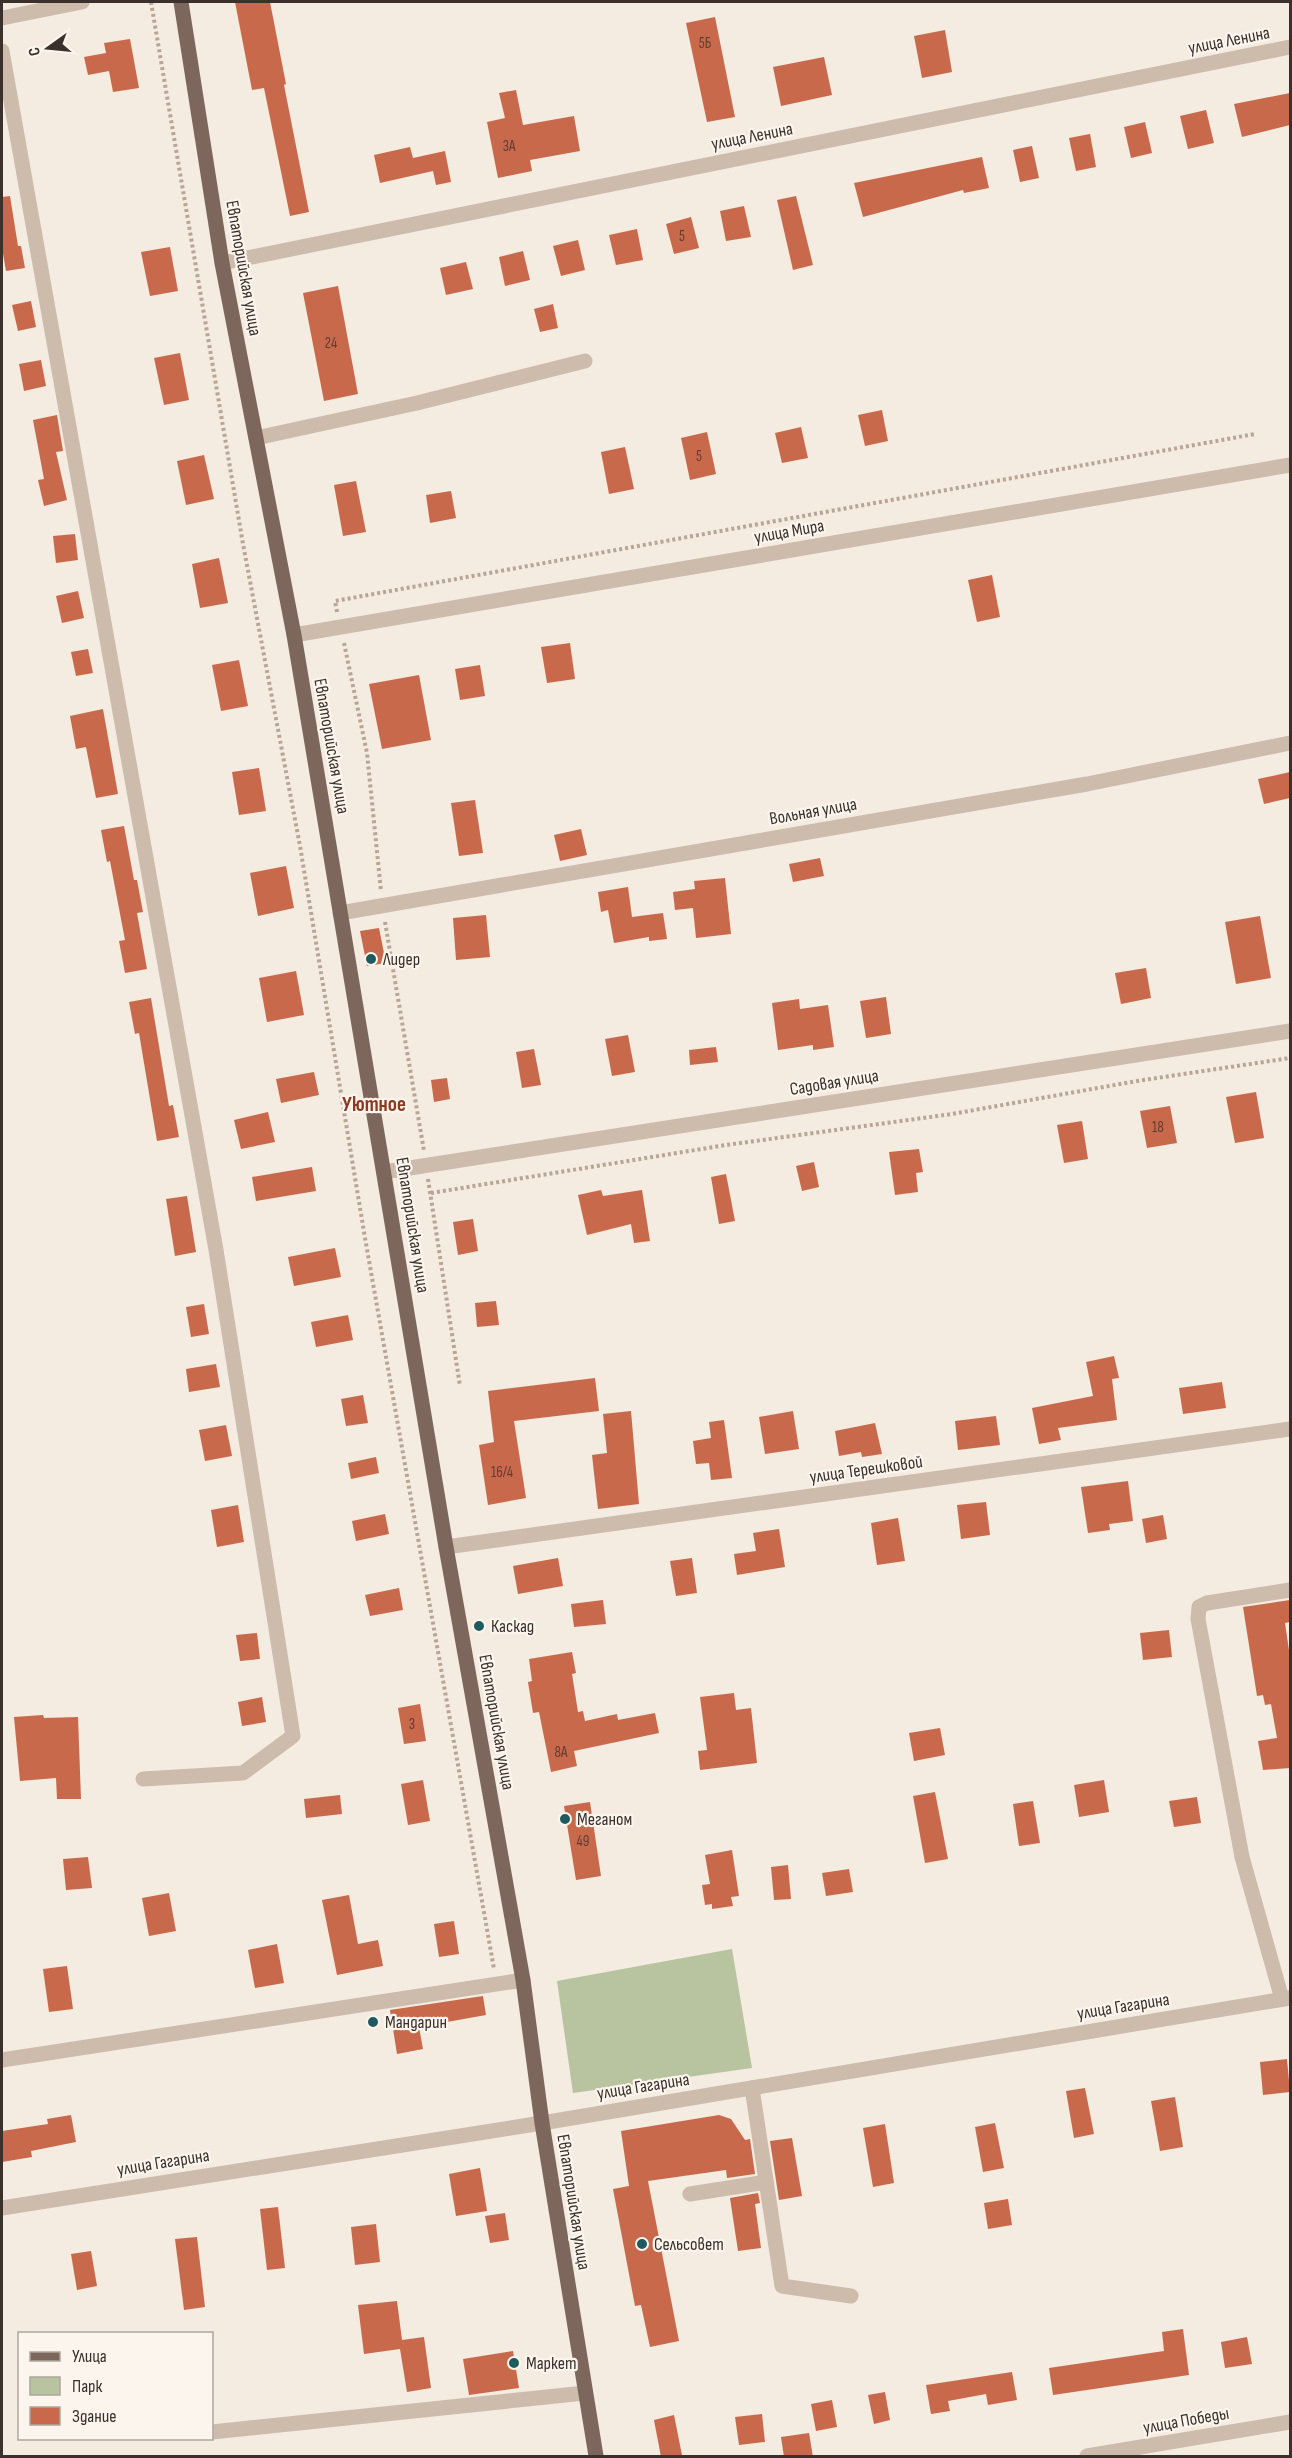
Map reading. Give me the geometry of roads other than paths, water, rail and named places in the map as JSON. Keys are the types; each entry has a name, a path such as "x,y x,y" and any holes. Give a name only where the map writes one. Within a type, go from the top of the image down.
{"main road":[{"name":"Евпаторийская улица","path":"181,2 222,263 294,635 446,1547 523,1980 542,2122 596,2457"}],"street":[{"path":"2,18 82,2"},
{"name":"улица Ленина","path":"222,263 1290,47"},
{"path":"2,51 216,1250 293,1736 243,1773 143,1779"},
{"path":"256,438 417,403 585,361"},
{"name":"улица Мира","path":"294,635 1290,465"},
{"name":"Вольная улица","path":"340,913 1087,784 1290,743"},
{"name":"Садовая улица","path":"384,1172 1290,1031"},
{"name":"улица Терешковой","path":"446,1547 1290,1429"},
{"path":"1286,1999 1242,1857 1198,1619 1199,1607 1207,1603 1290,1590"},
{"path":"2,2060 523,1980"},
{"name":"улица Гагарина","path":"2,2208 752,2088 1286,1999"},
{"path":"752,2088 782,2286 851,2296"},
{"path":"690,2194 766,2182"},
{"path":"213,2432 585,2393"},
{"name":"улица Победы","path":"1088,2457 1290,2422"}],"place":[{"name":"Лидер","path":"371,959"},
{"name":"Каскад","path":"479,1626"},
{"name":"Меганом","path":"565,1819"},
{"name":"Мандарин","path":"373,2022"},
{"name":"Сельсовет","path":"642,2244"},
{"name":"Маркет","path":"514,2363"}],"district":[{"name":"Уютное","path":"374,1104"}]}
